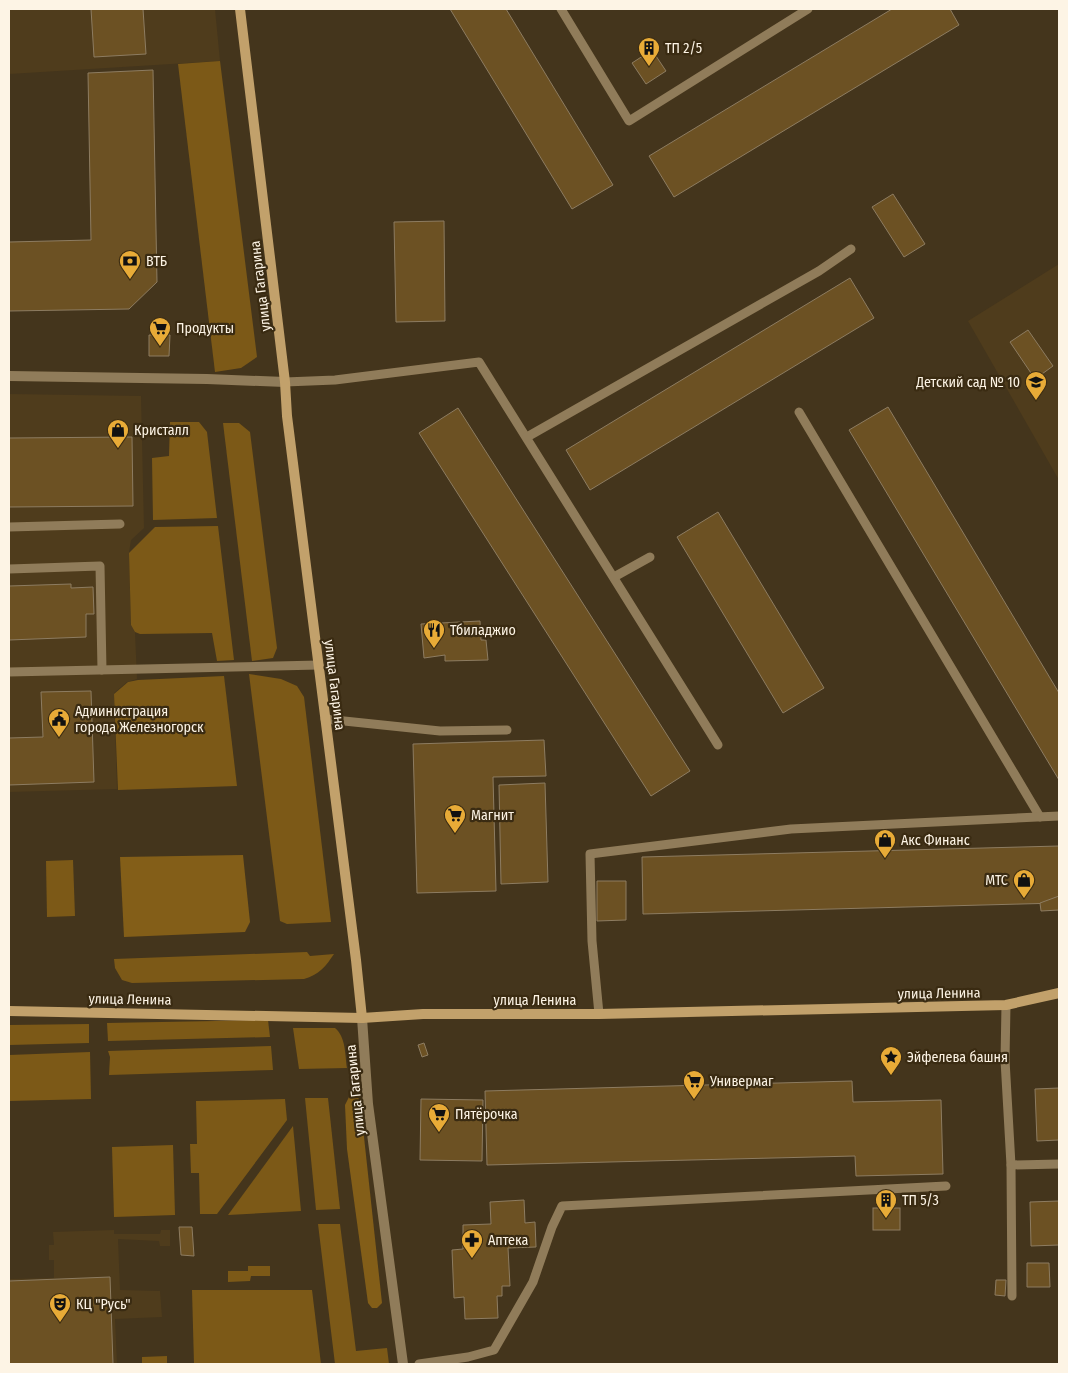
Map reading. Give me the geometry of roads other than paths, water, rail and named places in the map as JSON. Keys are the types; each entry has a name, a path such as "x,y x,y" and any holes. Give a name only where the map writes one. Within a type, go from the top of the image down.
{"main road":[{"name":"улица Гагарина","path":"240,9 362,1018"},
{"name":"улица Ленина","path":"9,1011 362,1018 423,1014 599,1014 1006,1005 1059,993"}],"street":[{"path":"9,376 285,382"},
{"name":"улица Гагарина","path":"362,1018 368,1104 403,1364"}],"lane":[{"path":"561,9 629,121 808,9"},
{"path":"527,438 819,271 851,249"},
{"path":"285,382 335,380 479,362 718,745"},
{"path":"799,412 1040,817"},
{"path":"9,528 120,524"},
{"path":"614,577 650,557"},
{"path":"9,569 100,566 102,670"},
{"path":"9,672 319,665"},
{"path":"325,719 440,731 507,730"},
{"path":"599,1014 592,942 590,854 791,829 1059,816"},
{"path":"1006,1005 1005,1060 1011,1165 1012,1296"},
{"path":"1011,1165 1059,1164"},
{"path":"419,1364 494,1350 533,1282 552,1227 562,1206 946,1186"}],"place":[{"name":"ТП 2/5","path":"649,67"},
{"name":"ВТБ","path":"130,280"},
{"name":"Продукты","path":"160,347"},
{"name":"Детский сад № 10","path":"1036,401"},
{"name":"Кристалл","path":"118,449"},
{"name":"Тбиладжио","path":"434,649"},
{"name":"Администрация города Железногорск","path":"59,738"},
{"name":"Магнит","path":"455,834"},
{"name":"Акс Финанс","path":"885,859"},
{"name":"МТС","path":"1024,899"},
{"name":"Эйфелева башня","path":"891,1076"},
{"name":"Универмаг","path":"694,1100"},
{"name":"Пятёрочка","path":"439,1133"},
{"name":"ТП 5/3","path":"886,1219"},
{"name":"Аптека","path":"472,1259"},
{"name":"КЦ \"Русь\"","path":"60,1323"}]}
